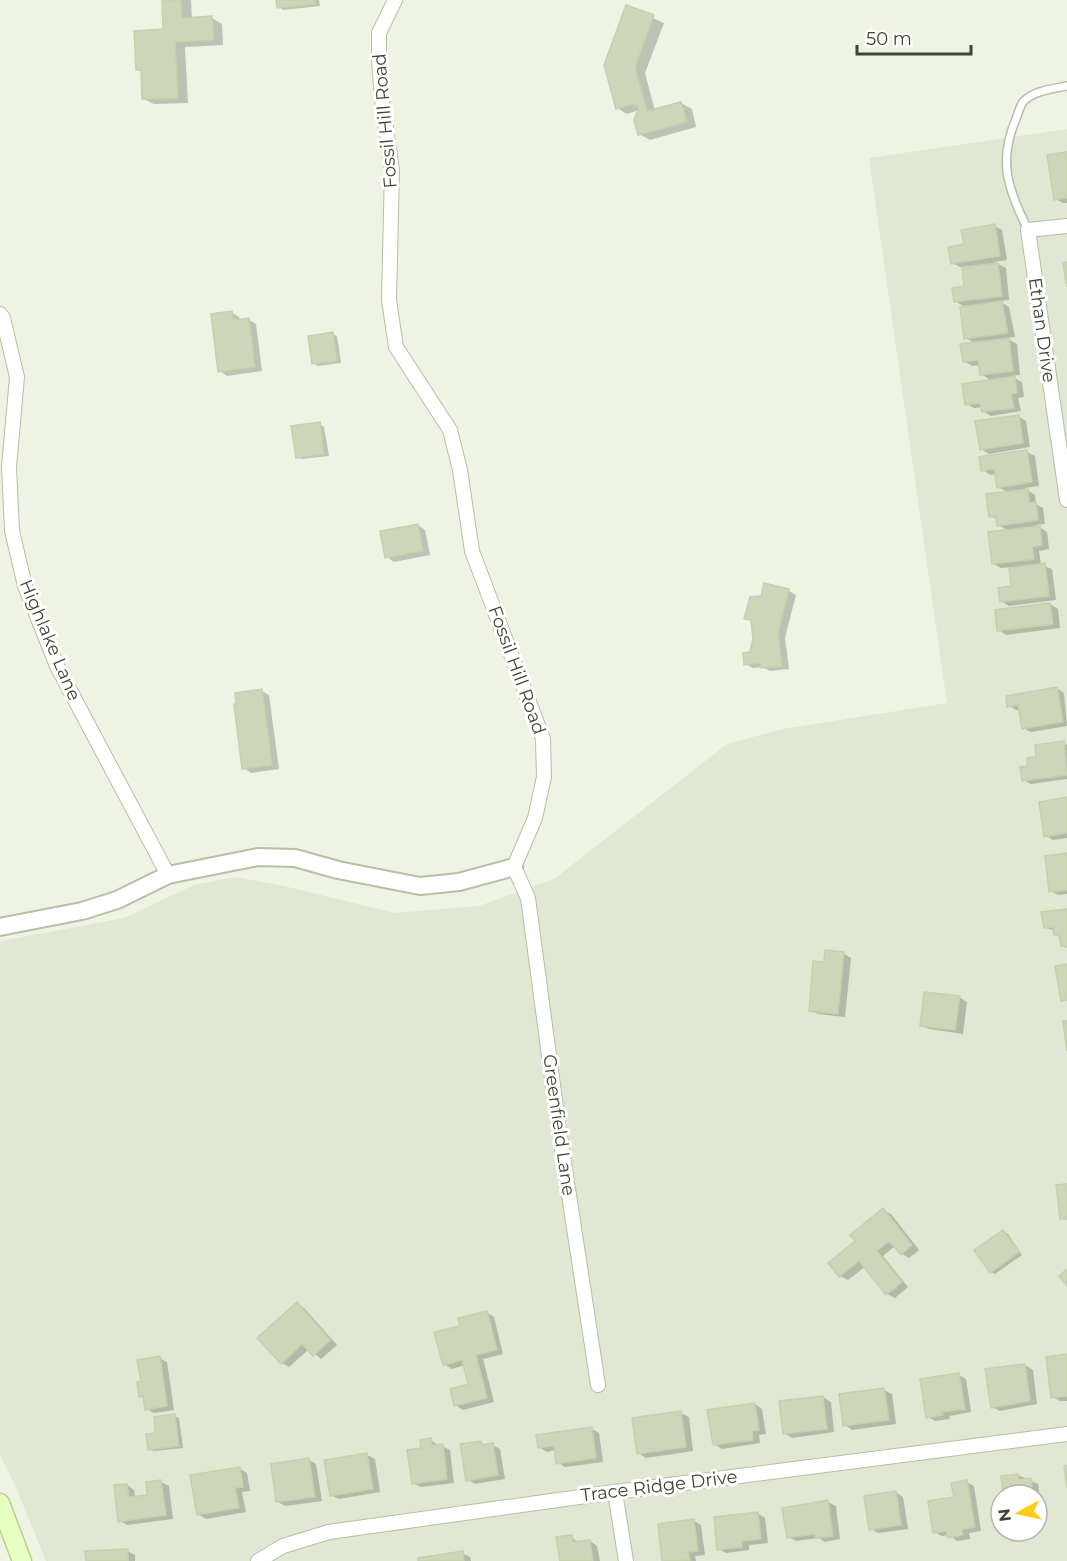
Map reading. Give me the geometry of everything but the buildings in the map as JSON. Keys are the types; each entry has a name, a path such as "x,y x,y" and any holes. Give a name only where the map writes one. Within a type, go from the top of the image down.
{"main road":[{"path":"0,1503 22,1561"}],"street":[{"name":"Fossil Hill Road","path":"395,0 379,33 382,100 392,170 389,300 396,346 450,430 460,470 472,551 543,739 544,777 535,818 514,867"},
{"path":"1028,230 1067,225"},
{"name":"Ethan Drive","path":"1028,230 1067,500"},
{"name":"Highlake Lane","path":"0,314 3,318 17,377 9,467 12,531 25,585 57,666 168,875"},
{"path":"0,927 82,911 117,900 168,875 258,857 295,858 338,870 420,886 459,882 514,867"},
{"name":"Greenfield Lane","path":"514,867 528,898 558,1123 598,1385"},
{"name":"Trace Ridge Drive","path":"258,1561 283,1546 329,1532 615,1492 1067,1434"},
{"path":"615,1492 626,1561"}],"lane":[{"path":"1028,230 1011,194 1006,163 1009,135 1023,102 1040,91 1067,86"}],"shaded area":[{"path":"1067,129 1067,1561 46,1561 15,1485 0,1455 0,941 124,918 194,885 235,877 284,886 395,913 479,906 554,879 727,744 783,729 947,703 869,158"}]}
